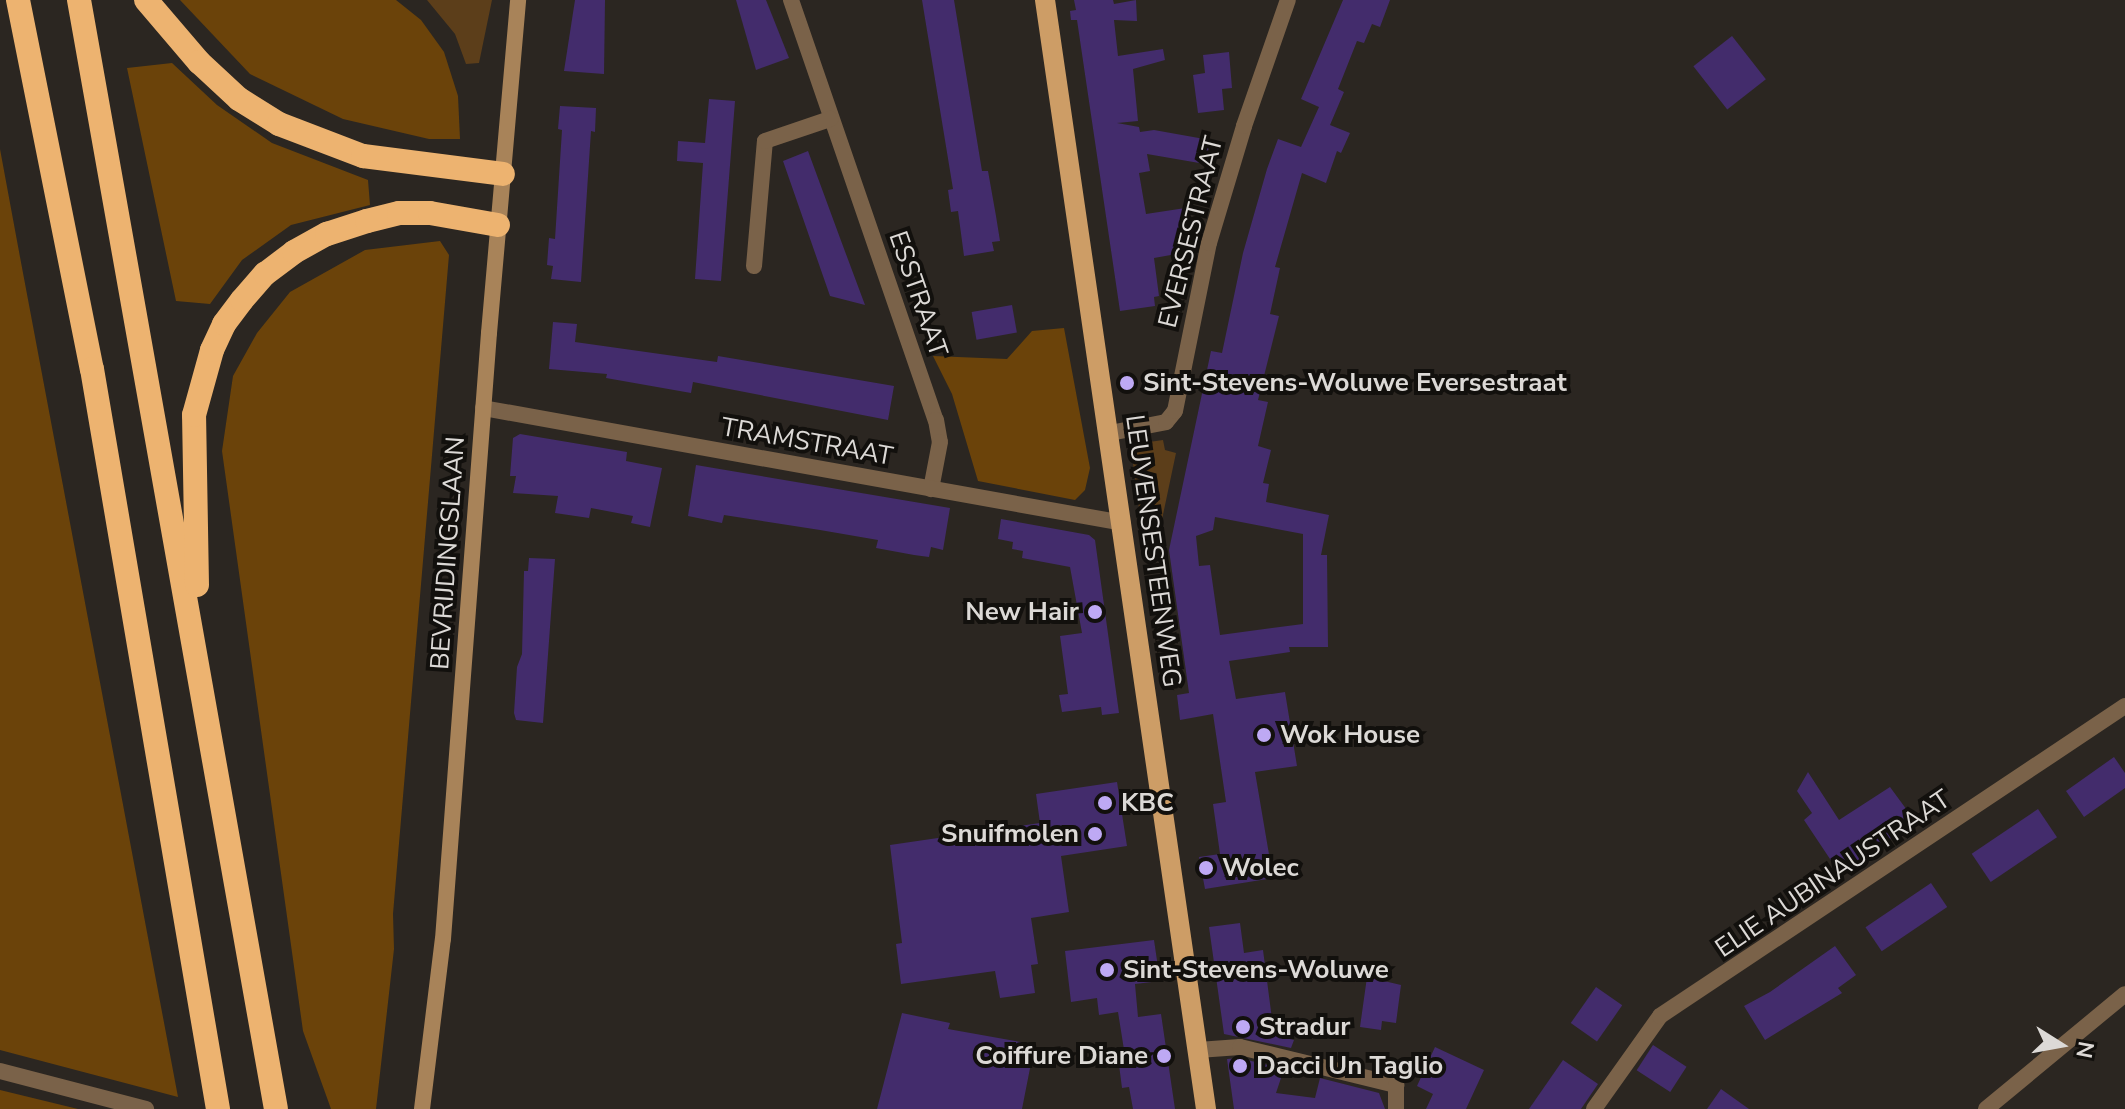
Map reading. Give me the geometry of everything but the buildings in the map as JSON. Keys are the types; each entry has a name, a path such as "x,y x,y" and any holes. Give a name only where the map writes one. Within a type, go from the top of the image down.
{"highway":[{"path":"18,0 92,369 218,1109"},
{"path":"79,0 275,1107"},
{"path":"146,0 199,62 239,99 279,124 363,156 503,174"},
{"path":"198,659 194,415 201,381 224,324 265,274 327,234 399,213 430,213 498,225"}],"main road":[{"name":"LEUVENSESTEENWEG","path":"1045,0 1206,1109"}],"street":[{"name":"BEVRIJDINGSLAAN","path":"422,1109 443,939 483,408 518,0"},
{"name":"ESSTRAAT","path":"791,0 936,420 940,442 931,489"},
{"name":"EVERSESTRAAT","path":"1110,433 1166,422 1175,411 1209,243 1244,126 1288,0"},
{"path":"754,266 765,141 830,119"},
{"name":"TRAMSTRAAT","path":"483,408 1123,523"},
{"name":"ELIE AUBINAUSTRAAT","path":"1594,1109 1660,1016 2125,706"},
{"path":"1998,1106 2125,994"},
{"path":"1198,1050 1240,1047 1396,1085 1396,1109"},
{"path":"0,1071 146,1109"}],"shaded area":[{"path":"180,0 396,0 421,20 444,52 458,96 460,139 429,139 343,119 250,74"},
{"path":"427,0 492,0 479,63 466,64 455,34"},
{"path":"172,63 217,105 272,143 368,180 370,205 291,225 242,260 210,304 176,301 127,68"},
{"path":"0,149 20,257 178,1097 0,1050"},
{"path":"440,241 449,255 393,914 394,949 376,1109 331,1109 303,1031 222,451 233,376 257,333 290,292 365,250"},
{"path":"1064,328 1090,468 1085,490 1075,500 978,481 952,394 933,356 1007,359 1032,331"},
{"path":"1163,440 1165,450 1176,453 1160,529 1141,524 1131,448 1135,444"},
{"path":"0,1090 78,1109 0,1109"}],"place":[{"name":"Sint-Stevens-Woluwe Eversestraat","path":"1127,383"},
{"name":"New Hair","path":"1095,612"},
{"name":"Wok House","path":"1264,735"},
{"name":"KBC","path":"1105,803"},
{"name":"Snuifmolen","path":"1095,834"},
{"name":"Wolec","path":"1206,868"},
{"name":"Sint-Stevens-Woluwe","path":"1107,970"},
{"name":"Stradur","path":"1243,1027"},
{"name":"Coiffure Diane","path":"1164,1056"},
{"name":"Dacci Un Taglio","path":"1240,1066"}]}
